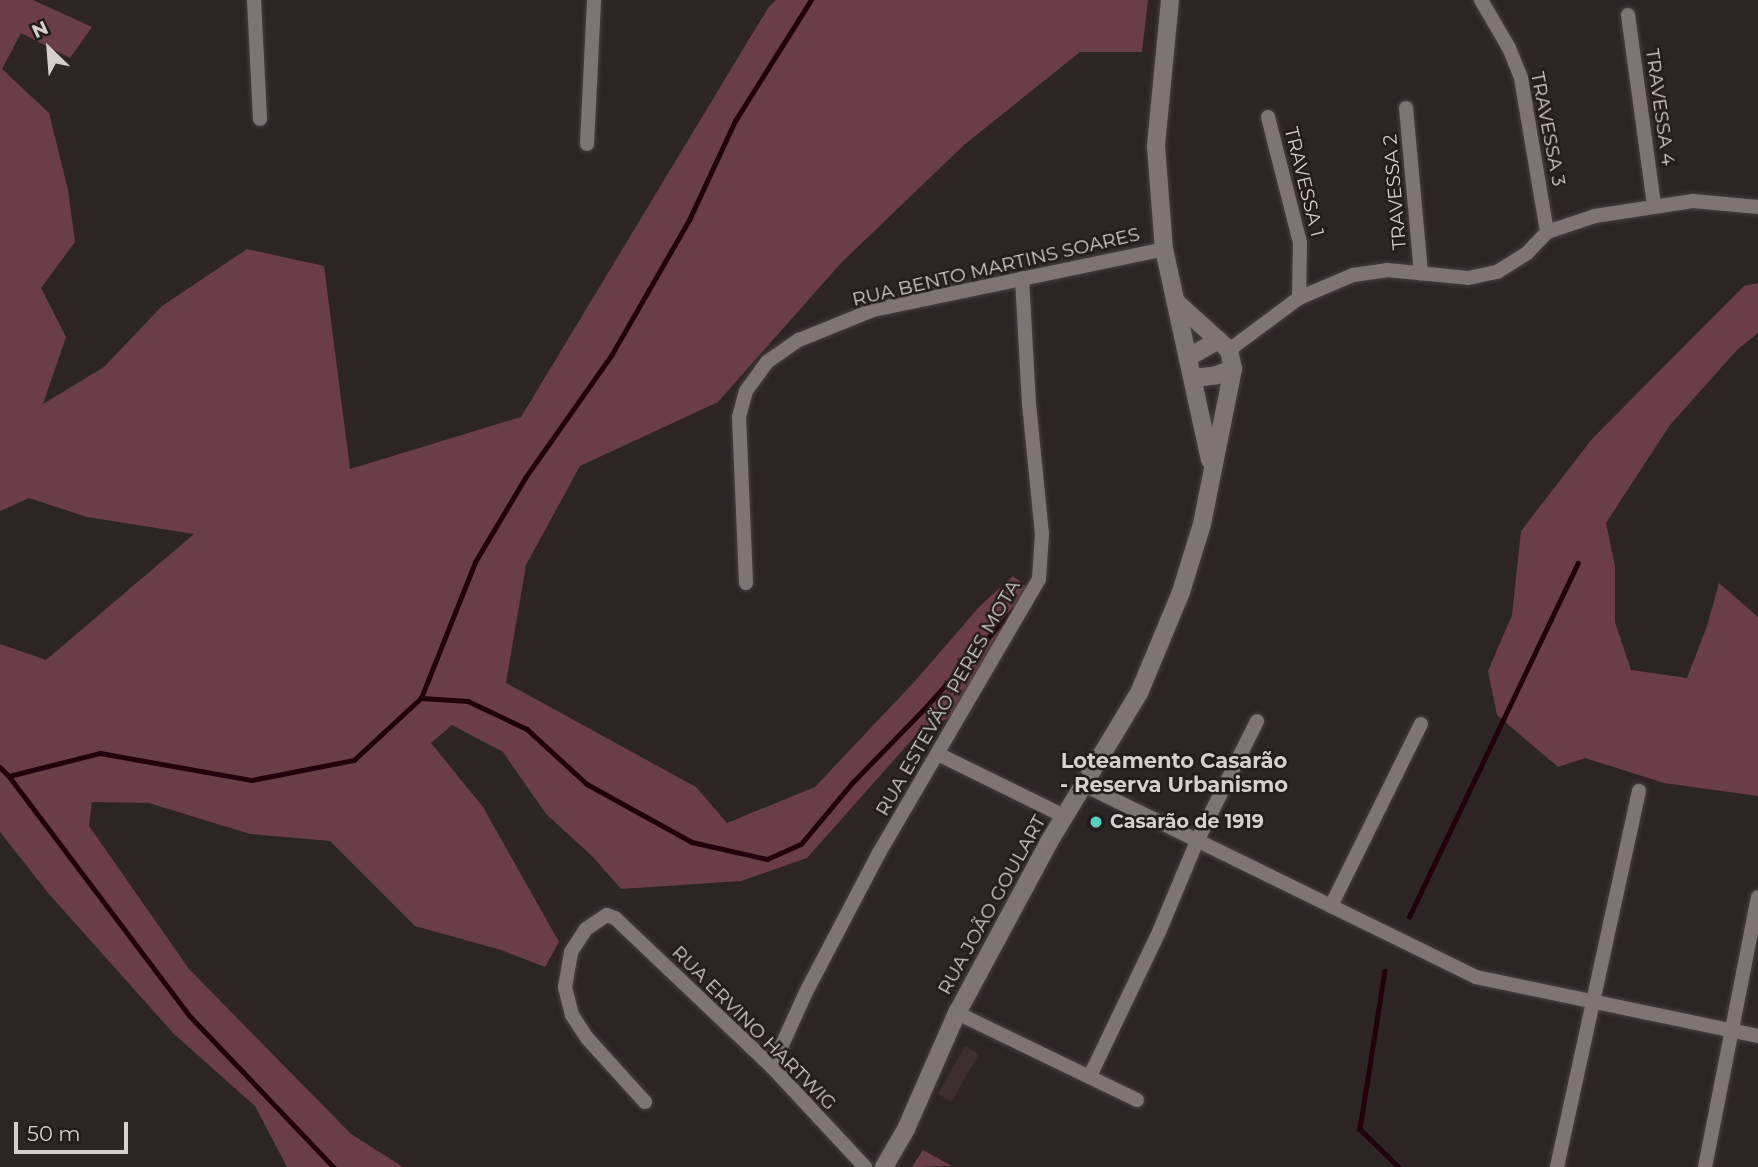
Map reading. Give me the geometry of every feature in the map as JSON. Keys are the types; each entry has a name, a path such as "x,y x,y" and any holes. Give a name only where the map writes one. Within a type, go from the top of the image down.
{"street":[{"path":"254,0 260,120"},
{"path":"587,144 594,0"},
{"name":"RUA JOÃO GOULART","path":"1170,0 1156,146 1164,249 1212,470"},
{"name":"TRAVESSA 3","path":"1481,0 1509,48 1521,78 1547,232"},
{"name":"TRAVESSA 4","path":"1628,15 1654,205"},
{"name":"TRAVESSA 2","path":"1406,107 1422,273"},
{"name":"TRAVESSA 1","path":"1268,117 1300,243 1299,298"},
{"path":"1189,358 1224,344 1299,298 1353,275 1387,270 1468,278 1497,272 1527,253 1547,232 1594,216 1693,201 1758,207"},
{"name":"RUA BENTO MARTINS SOARES","path":"746,583 739,417 746,391 767,362 799,341 873,310 1164,249"},
{"name":"RUA ESTEVÃO PERES MOTA","path":"772,1067 806,992 879,853 1039,579 1042,534 1028,393 1022,278"},
{"path":"1176,302 1224,344"},
{"name":"RUA JOÃO GOULART","path":"884,1167 906,1129 957,1013 1065,816 1139,693 1181,592 1202,524 1233,369 1224,344"},
{"path":"1194,378 1217,375 1233,369"},
{"path":"1090,1076 1159,932 1197,841 1257,721"},
{"path":"1331,906 1421,724"},
{"path":"938,754 1065,816"},
{"path":"1084,785 1476,977 1758,1036"},
{"path":"1556,1167 1639,791"},
{"path":"1705,1167 1758,897"},
{"name":"RUA ERVINO HARTWIG","path":"645,1102 587,1038 572,1014 565,987 571,953 586,929 607,915 615,918 772,1067 865,1167"},
{"path":"957,1013 1137,1100"}],"shaded area":[{"path":"0,0 33,0 92,27 70,58 21,33 2,69 49,113 68,190 75,242 41,288 66,337 43,404 104,367 162,306 247,249 324,266 350,469 521,417 768,8 776,0 1148,0 1142,52 1080,52 964,145 841,263 718,402 580,466 526,565 506,683 696,787 727,823 815,787 915,681 980,606 1013,576 1027,587 954,715 917,734 807,858 741,881 621,889 593,857 546,814 503,752 452,725 431,743 483,807 559,942 545,967 501,950 415,926 330,841 250,834 149,803 92,802 89,826 189,969 351,1134 403,1167 287,1167 255,1106 174,1034 49,894 0,832 0,644 46,660 194,534 87,517 29,498 0,511"},
{"path":"1758,283 1758,333 1737,350 1670,425 1606,523 1615,566 1615,622 1631,670 1687,678 1707,626 1719,583 1758,617 1758,796 1664,783 1585,758 1558,767 1497,715 1488,671 1512,615 1521,531 1592,439 1744,286"},
{"path":"965,1046 979,1054 951,1102 938,1094"},
{"path":"923,1150 952,1166 912,1167"}],"waterway":[{"path":"421,698 475,562 525,478 612,354 689,220 735,121 811,0"},
{"path":"1409,917 1578,563"},
{"path":"0,767 9,776 100,753 252,780 354,760 421,698 468,701 527,729 587,784 692,842 767,859 801,844 852,783 923,710 1013,610"},
{"path":"9,776 189,1015 334,1167"},
{"path":"1385,971 1360,1129 1399,1167"}],"place":[{"name":"Casarão de 1919","path":"1096,822"}],"district":[{"name":"Loteamento Casarão - Reserva Urbanismo","path":"1174,773"}]}
